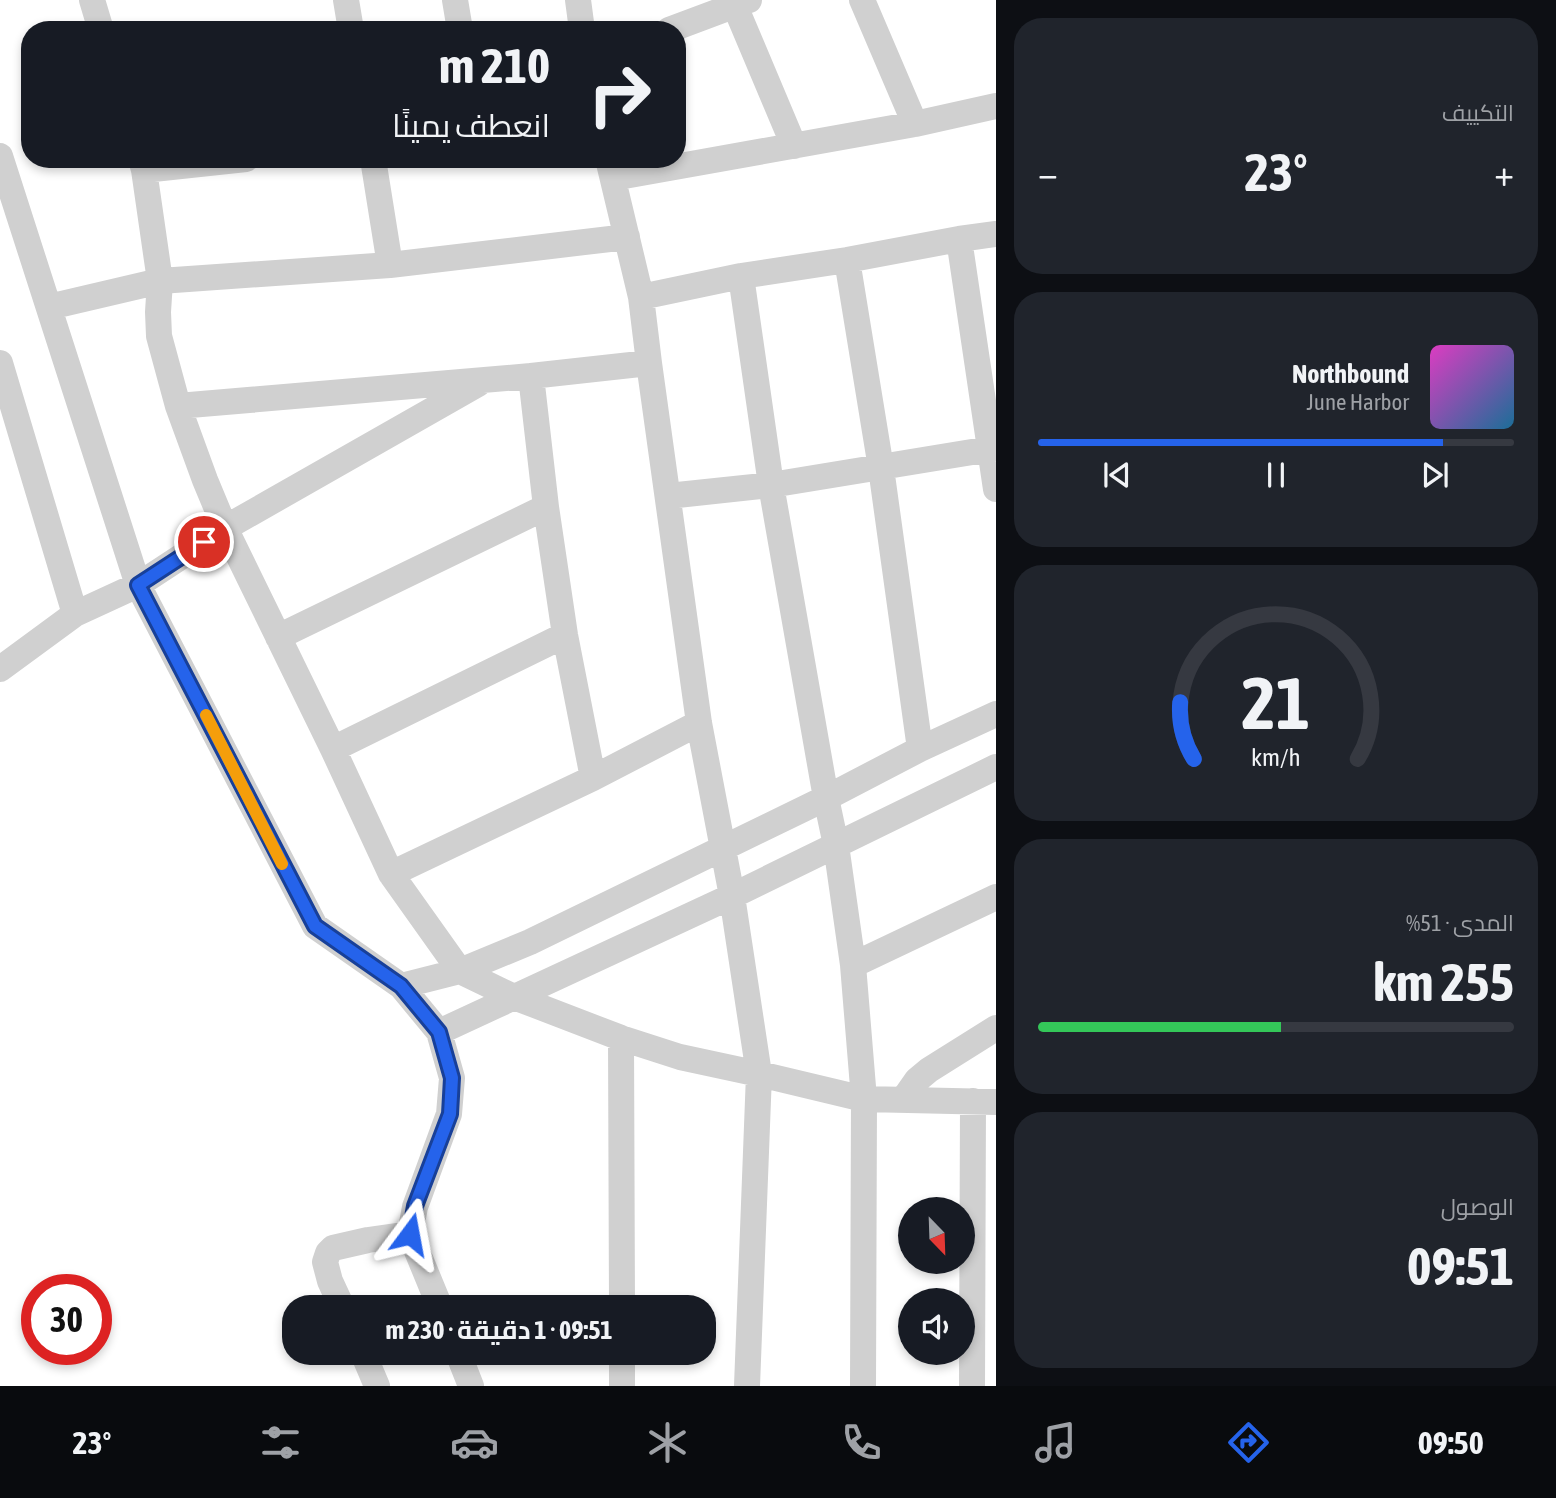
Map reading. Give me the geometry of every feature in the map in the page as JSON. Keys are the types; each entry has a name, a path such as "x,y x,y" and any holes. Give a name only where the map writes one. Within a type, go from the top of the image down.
{"street":[{"path":"92,0 98,21"},
{"path":"346,0 350,21"},
{"path":"455,0 458,21"},
{"path":"578,0 581,21"},
{"path":"862,0 915,124"},
{"path":"686,23 742,3 794,146"},
{"path":"686,160 794,146 996,106"},
{"path":"0,156 138,585 315,926 401,986 439,1032 452,1078 450,1114 415,1206 410,1234 435,1295"},
{"path":"142,168 160,281 159,336 178,405 225,528 391,874 460,971 514,997 621,1038 680,1057 864,1099 984,1101 972,1386"},
{"path":"374,168 390,265"},
{"path":"610,169 641,297 699,723 732,896 759,1074 747,1386"},
{"path":"641,297 741,276 996,234"},
{"path":"49,307 160,281 390,265 627,237"},
{"path":"959,239 993,449 996,489"},
{"path":"847,260 881,467 920,749"},
{"path":"741,276 771,485 825,798 836,845 853,965 864,1099 863,1386"},
{"path":"0,363 7,409 75,614"},
{"path":"178,405 531,376 649,363"},
{"path":"531,376 546,507 565,635 593,778"},
{"path":"0,669 75,614 138,585 225,528 485,379"},
{"path":"668,496 771,485 993,449"},
{"path":"278,637 546,507"},
{"path":"333,749 565,635"},
{"path":"401,986 460,971 530,942 996,714"},
{"path":"391,874 593,778 699,723"},
{"path":"439,1032 732,896 996,767"},
{"path":"853,965 996,897"},
{"path":"903,1100 917,1080 929,1070 996,1028"},
{"path":"621,1038 622,1295"},
{"path":"336,1295 325,1262 328,1253 334,1248 410,1234"},
{"path":"367,1365 377,1386"},
{"path":"463,1365 471,1386"},
{"path":"622,1365 622,1386"}],"slow traffic":[{"path":"206,715 282,864"}],"route":[{"path":"204,542 138,585 315,926 401,986 439,1032 452,1078 450,1114 415,1206 410,1234"}]}
